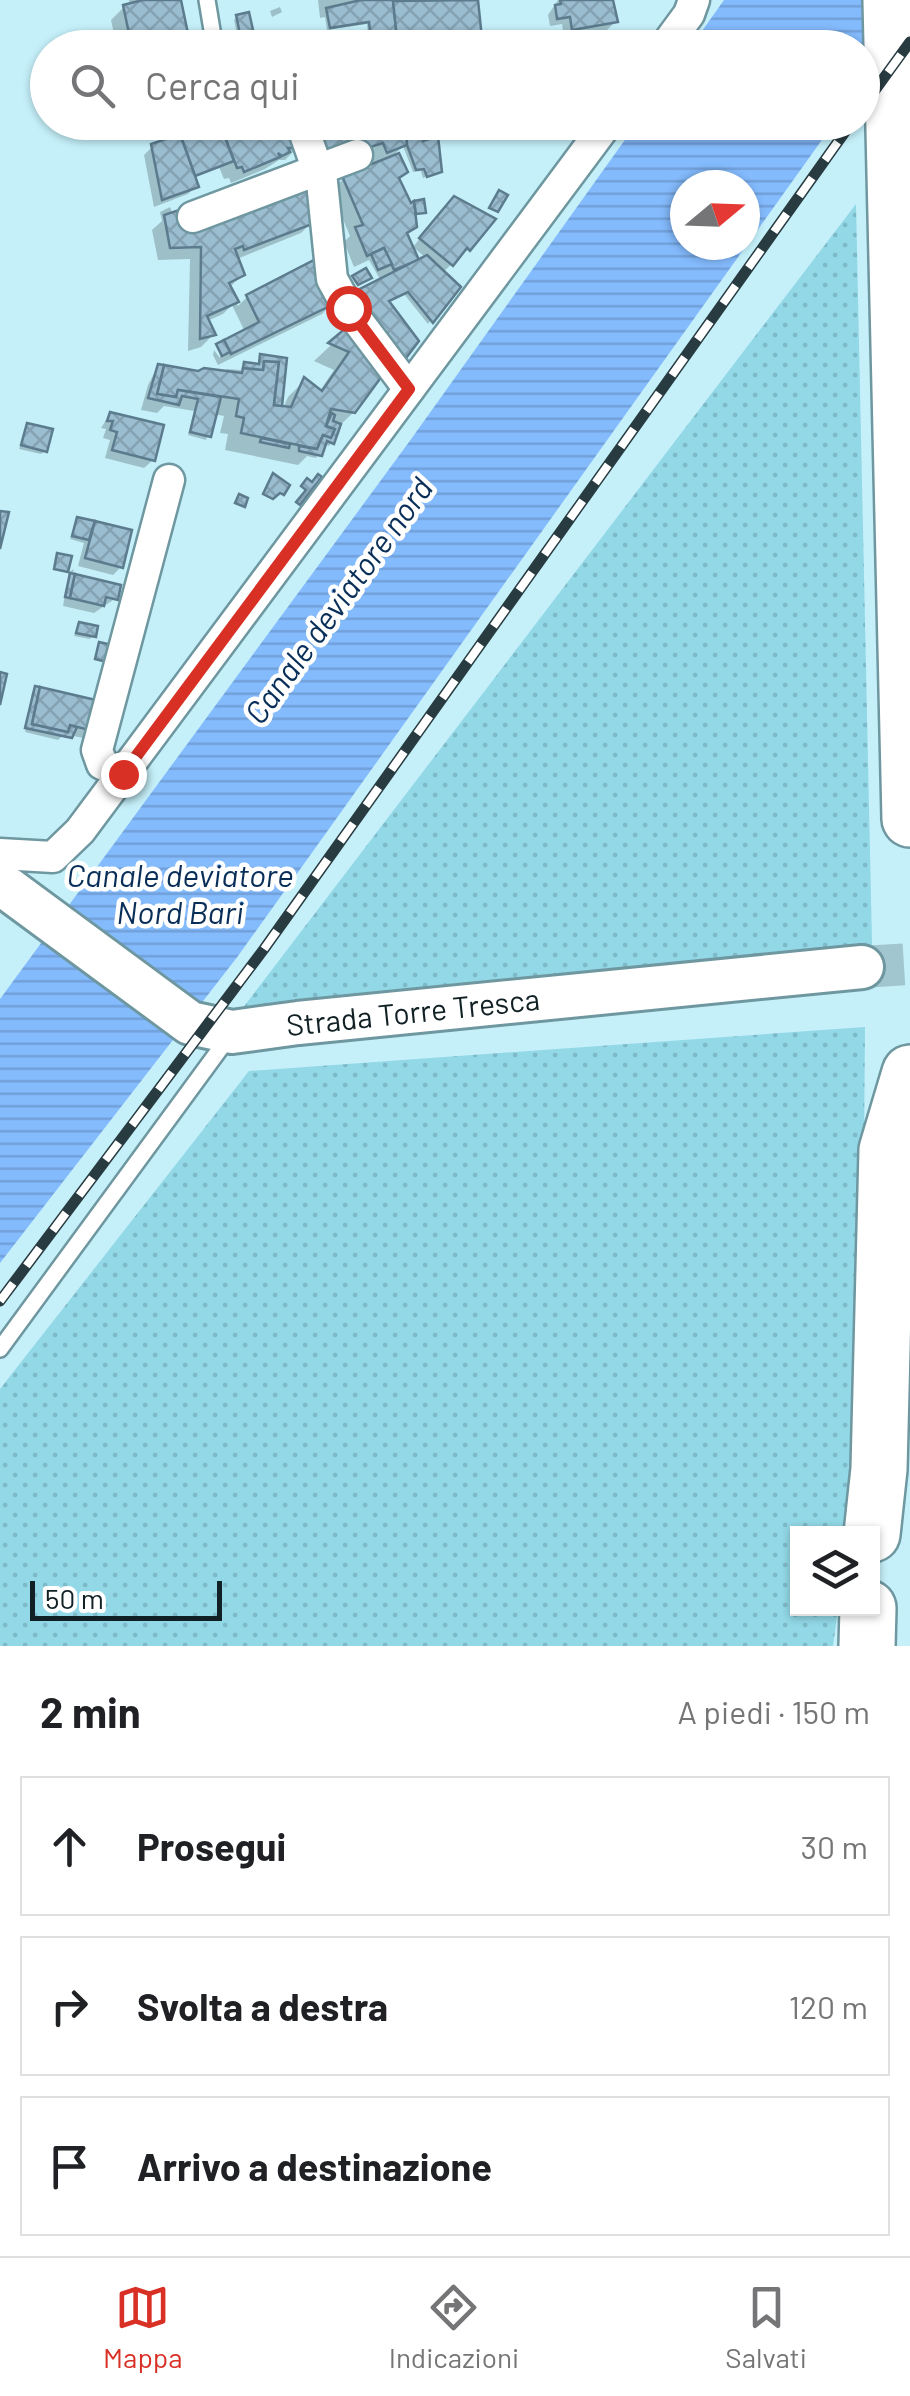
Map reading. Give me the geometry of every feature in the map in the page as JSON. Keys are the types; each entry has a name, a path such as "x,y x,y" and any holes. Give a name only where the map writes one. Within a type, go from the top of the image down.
{"highway":[{"path":"891,0 910,819"},
{"path":"873,1526 879,1470 887,1150 910,1073"},
{"path":"867,1646 868,1616"}],"street":[{"path":"677,30 694,0"},
{"path":"307,140 322,182 332,278 348,308 409,389"},
{"path":"2,876 53,857 80,831 595,140"},
{"path":"193,217 357,155"},
{"path":"123,774 102,764 96,750 169,480"},
{"name":"Strada Torre Tresca","path":"2,876 190,1023 232,1032 862,968"}],"lane":[{"path":"207,0 213,30"},
{"path":"0,1349 232,1032"}],"shaded area":[{"path":"856,204 872,945 242,1009"},
{"path":"865,1027 862,1396 847,1526 790,1526 790,1616 837,1616 833,1646 0,1646 0,1389 249,1071"}],"water":[{"path":"724,0 910,0 910,16 880,58 880,30 703,30"},
{"name":"Canale deviatore Nord Bari","path":"625,140 822,140 760,226 760,170 670,170 670,260 736,260 238,956 0,1263 0,999 409,442"}],"building":[{"path":"143,0 181,0 187,30 128,30 123,5"},
{"path":"361,0 393,0 396,30 370,30 369,22 330,28 326,8"},
{"path":"478,0 481,30 396,30 393,1"},
{"path":"560,0 613,0 618,22 572,30 570,17 557,19 555,5 561,4"},
{"path":"249,12 253,30 239,30 236,15"},
{"path":"182,140 226,140 234,161 195,176"},
{"path":"182,140 199,187 162,200 151,144"},
{"path":"226,140 297,140 300,148 288,148 290,152 282,156 278,153 280,157 244,172 242,167 237,168"},
{"path":"309,140 407,140 407,145 387,153 383,143 319,163"},
{"path":"407,140 438,140 442,172 427,177 424,169 416,170"},
{"path":"399,153 408,172 399,178 411,203 414,201 417,227 407,233 419,260 394,270 384,248 367,256 355,227 363,225 342,176"},
{"path":"311,180 315,223 244,250 243,246 235,249 245,275 229,283 239,302 207,316 216,335 200,339 201,247 170,248 164,215 179,210 184,225"},
{"path":"499,190 508,195 498,212 489,208"},
{"path":"454,196 496,219 453,266 419,238"},
{"path":"424,199 426,213 416,214 414,201"},
{"path":"384,248 392,264 378,270 371,254"},
{"path":"427,255 461,287 433,323 408,292 389,301 419,341 403,362 350,294"},
{"path":"316,259 338,302 231,354 224,340 259,322 246,295"},
{"path":"366,268 372,278 358,285 352,276"},
{"path":"347,327 382,376 355,413 331,409 326,426 335,429 331,438 323,435 317,449 241,433 244,418 236,416 239,399 178,390 176,397 157,394 164,365 242,373 243,368 263,370 264,361 279,362 274,405 291,407 304,377 322,391 349,352 328,343"},
{"path":"224,340 230,352 222,356 216,344"},
{"path":"260,354 287,358 282,406 274,405 279,362 264,361 263,370 243,368 244,362 259,364"},
{"path":"158,364 164,365 157,394 176,397 178,390 221,397 211,437 190,432 198,399 182,396 179,405 148,398"},
{"path":"110,412 164,425 155,461 112,450 117,432 110,430"},
{"path":"332,413 333,421 341,424 334,444 327,441 322,456 299,451 299,446 317,449 323,435 331,438 335,429 326,426"},
{"path":"27,423 53,429 47,452 21,445"},
{"path":"261,438 290,444 289,448 260,442"},
{"path":"273,473 290,485 284,495 280,493 273,499 263,494"},
{"path":"318,474 322,477 300,505 296,502 306,490 301,486 307,478 312,482"},
{"path":"239,494 248,498 245,507 235,503"},
{"path":"0,511 9,512 0,549"},
{"path":"77,517 95,521 89,540 72,536"},
{"path":"95,521 132,530 123,568 85,558"},
{"path":"57,553 72,556 68,572 54,569"},
{"path":"70,573 75,574 70,598 65,597"},
{"path":"75,574 121,585 118,600 106,597 104,606 70,598"},
{"path":"79,622 98,626 96,637 76,633"},
{"path":"99,642 112,645 107,662 95,659"},
{"path":"0,672 7,674 0,705"},
{"path":"35,686 40,687 32,724 68,732 70,725 77,727 72,738 25,728"},
{"path":"40,687 100,701 93,731 70,725 68,732 32,724"}],"tunnel":[{"path":"862,967 910,964"}],"railway":[{"path":"880,83 910,42"},
{"path":"0,1301 264,949 839,140"}],"route":[{"path":"123,774 409,389 348,308"}],"water label":[{"name":"Canale deviatore nord","path":"339,601"}]}
